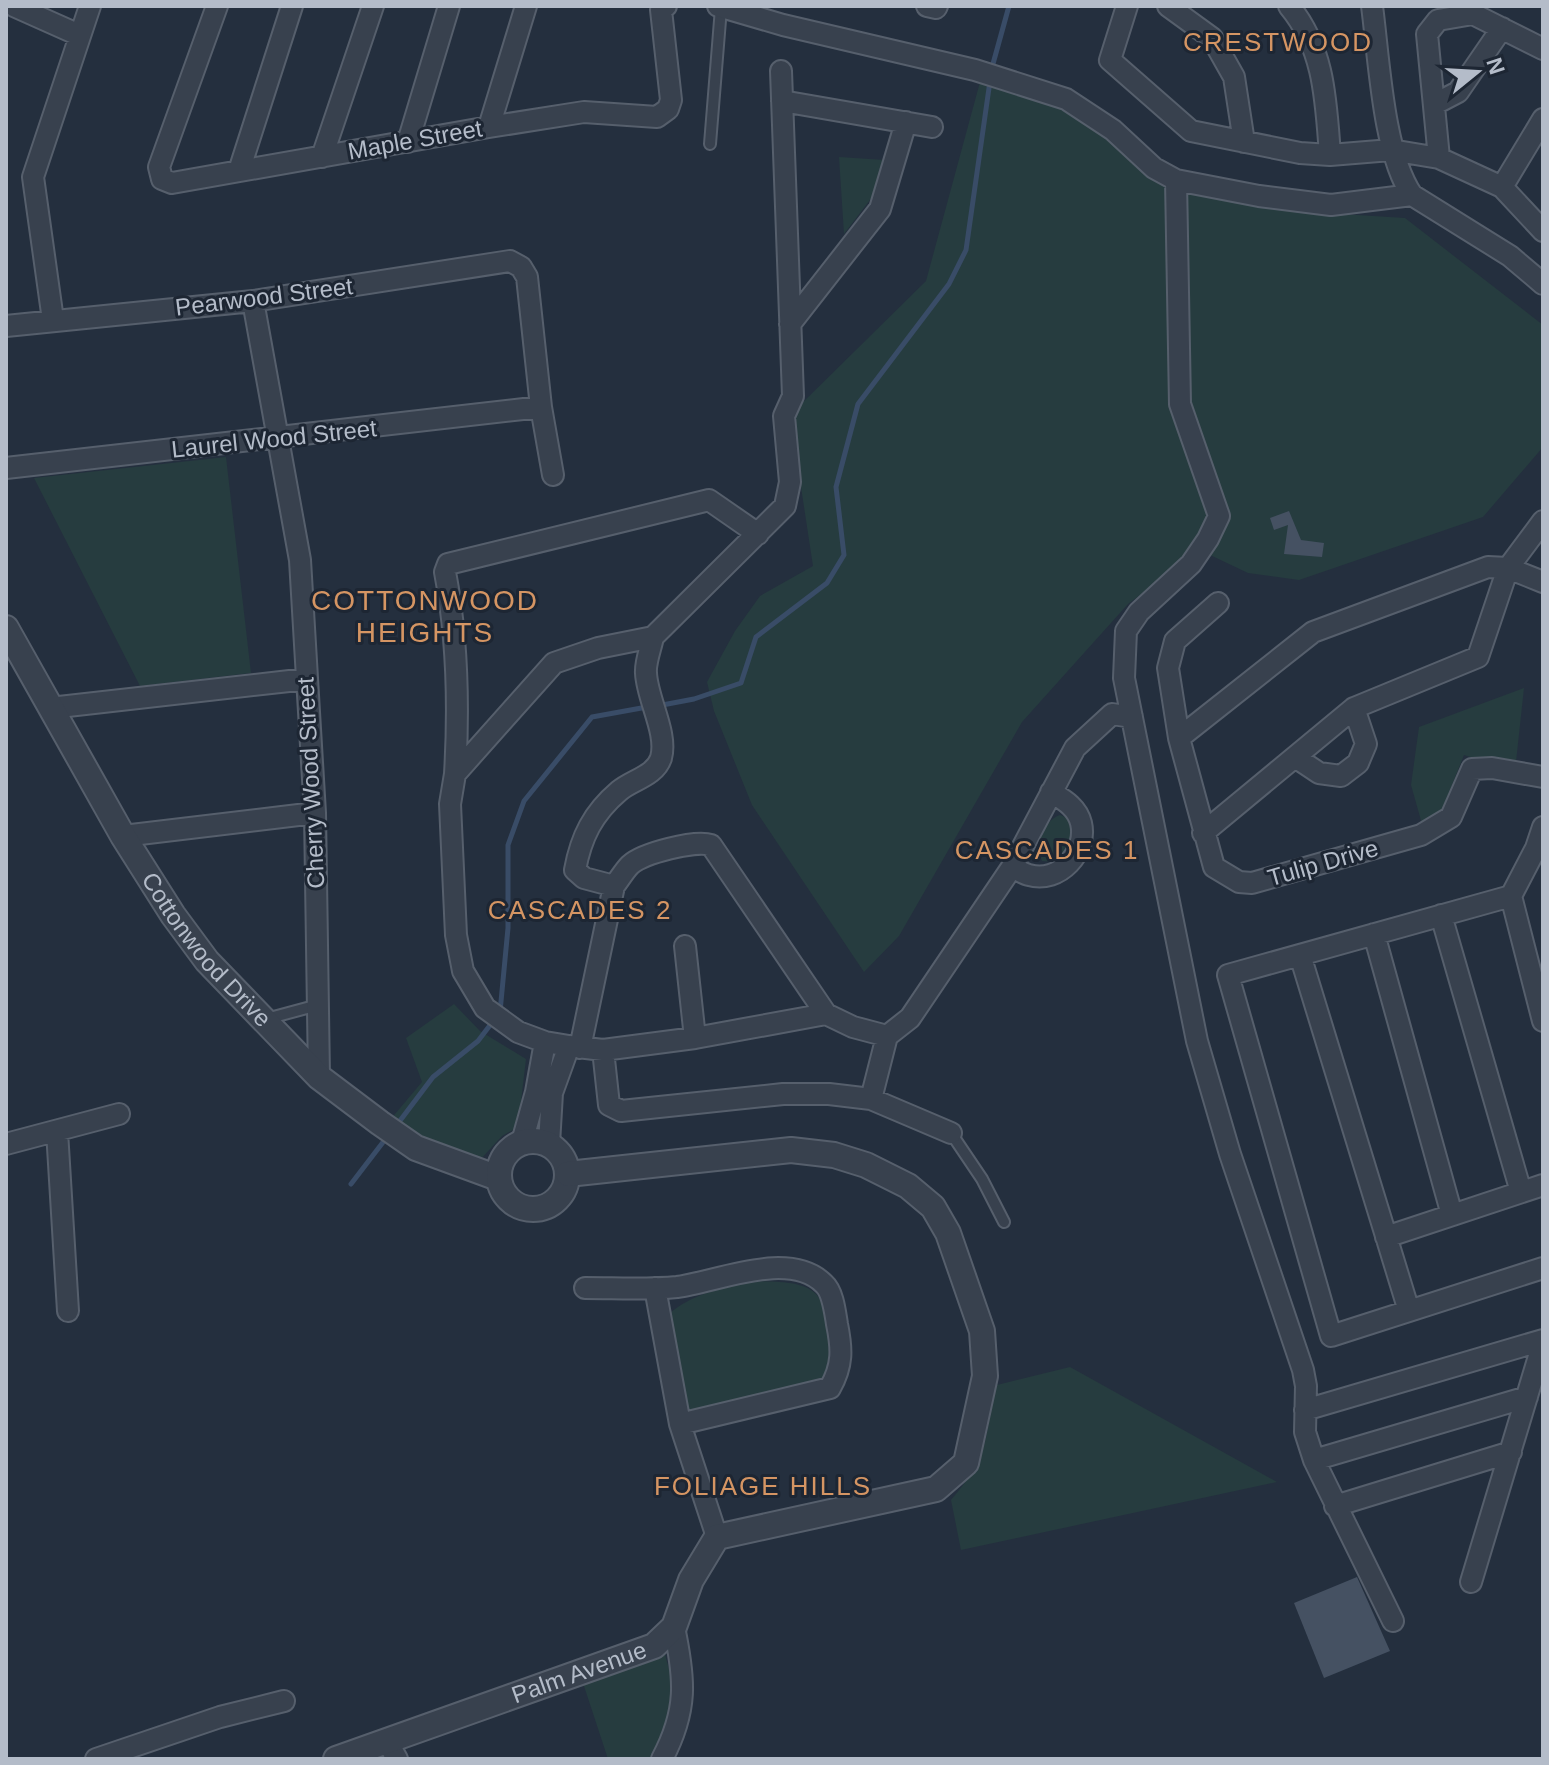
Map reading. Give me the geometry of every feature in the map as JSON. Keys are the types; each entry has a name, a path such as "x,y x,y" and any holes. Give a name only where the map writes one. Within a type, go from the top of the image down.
{"street":[{"path":"14,6 79,35"},
{"path":"53,320 33,177 90,6"},
{"name":"Maple Street","path":"217,6 159,167 162,179 172,183 584,112 657,117 668,109 671,100 659,7"},
{"path":"239,171 292,6"},
{"path":"322,157 373,6"},
{"path":"408,142 449,6"},
{"path":"489,127 526,6"},
{"path":"927,6 937,6"},
{"path":"1127,6 1110,60 1191,131 1300,153 1330,155 1391,150 1439,158 1502,187 1543,231"},
{"path":"1168,6 1212,38 1234,77 1244,142"},
{"path":"1372,6 1391,150 1405,185 1412,195 1510,256 1543,284"},
{"path":"720,7 975,70 1066,99 1113,130 1154,168 1176,180 1259,196 1331,205 1412,195"},
{"path":"1297,9 1314,48 1325,86 1330,155"},
{"path":"1439,158 1427,34 1438,20 1475,10 1543,49"},
{"path":"1435,104 1458,92 1502,28"},
{"path":"455,774 554,663 598,648 653,637 785,506 790,482 784,416 793,396 781,71"},
{"path":"782,101 932,127"},
{"path":"1502,187 1543,119"},
{"path":"790,324 880,209 906,122"},
{"path":"1176,180 1180,404 1219,516 1191,564 1139,612 1126,631 1124,678 1197,1041 1230,1154 1303,1370 1305,1432 1335,1506 1393,1621"},
{"name":"Pearwood Street","path":"6,326 253,301 510,261 521,267 527,277 541,407"},
{"name":"Cherry Wood Street","path":"253,301 300,560 315,813 319,1077"},
{"path":"541,407 553,475"},
{"name":"Laurel Wood Street","path":"6,468 541,407"},
{"path":"758,534 709,500 448,564 445,572 457,642 458,723 450,804 456,935 463,971 485,1008 518,1032 545,1042 603,1050 695,1038 826,1014"},
{"path":"1203,833 1354,708 1478,657 1508,568 1543,521"},
{"path":"1179,738 1313,632 1488,567 1508,568 1543,582"},
{"name":"Tulip Drive","path":"1218,603 1175,641 1168,668 1179,738 1214,867 1239,882 1252,883 1421,835 1451,817 1472,769 1492,768 1543,777"},
{"name":"Cottonwood Drive","path":"6,628 123,836 173,915 207,961 319,1077 416,1148 498,1178"},
{"path":"614,886 584,878 575,870 580,843 593,819 620,790 655,769 661,758 663,746 646,673 653,637"},
{"path":"50,708 307,679"},
{"path":"1295,757 1319,773 1341,776 1358,763 1366,744 1354,708"},
{"path":"871,1099 887,1036 910,1018 1012,867 1075,748 1112,714 1132,717"},
{"path":"1012,867 1032,876 1053,875 1071,863 1081,844 1081,822 1070,803 1051,792"},
{"path":"123,836 315,813"},
{"path":"1543,827 1536,848 1511,896 1543,1021"},
{"path":"549,1144 552,1093 574,1047 614,886 630,866 643,857 700,842 711,845 826,1014 853,1027 887,1036"},
{"path":"1511,896 1228,975 1331,1336 1543,1268"},
{"path":"1441,915 1521,1192"},
{"path":"1374,934 1452,1215"},
{"path":"685,946 695,1038"},
{"path":"1300,955 1409,1311"},
{"path":"522,1142 536,1092 545,1042"},
{"path":"603,1050 609,1105 621,1111 783,1094 829,1094 871,1099 951,1133"},
{"path":"6,1144 119,1114"},
{"path":"57,1131 68,1311"},
{"path":"522,1142 549,1144 558,1152 568,1174 566,1187 559,1199 548,1207 535,1210 510,1202 498,1178 501,1163 509,1150 522,1142"},
{"path":"568,1174 791,1150 834,1155 866,1165 908,1186 933,1207 948,1233 982,1331 985,1376 966,1463 936,1489 717,1537 680,1424 655,1288"},
{"path":"1386,1237 1543,1185"},
{"path":"585,1288 680,1286 752,1269 786,1268 811,1275 826,1285 835,1309 840,1342 840,1371 830,1388 680,1424"},
{"path":"1305,1410 1543,1341"},
{"path":"1471,1582 1543,1341"},
{"path":"1314,1460 1527,1397"},
{"path":"1335,1506 1511,1452"},
{"name":"Palm Avenue","path":"336,1759 392,1750 654,1646 674,1627 691,1580 717,1537"},
{"path":"662,1759 681,1713 683,1670 674,1627"},
{"path":"96,1759 220,1717 284,1701"}],"lane":[{"path":"710,144 720,7"},
{"path":"265,1019 318,1005"},
{"path":"951,1133 982,1179 1004,1222"}],"green space":[{"path":"980,82 1063,108 1105,136 1167,188 1325,213 1405,218 1543,325 1543,447 1483,517 1299,580 1248,573 1208,554 1184,562 1128,604 1022,722 899,936 864,972 752,805 714,711 707,682 735,631 760,596 813,566 790,415 926,281"},
{"path":"839,157 884,160 876,192 844,234"},
{"path":"226,457 251,673 140,686 34,478"},
{"path":"1524,688 1516,762 1464,755 1440,815 1422,824 1411,785 1419,727"},
{"path":"1060,815 1070,819 1074,830 1069,855 1054,862 1042,861 1037,847 1048,824"},
{"path":"454,1004 480,1031 526,1059 518,1127 502,1136 479,1161 446,1153 390,1120 422,1082 406,1038"},
{"path":"755,1281 795,1284 816,1294 824,1309 829,1332 831,1356 826,1374 818,1381 694,1413 682,1409 668,1315 698,1296"},
{"path":"1070,1367 1277,1482 961,1550 951,1500 972,1472 984,1447 993,1386"},
{"path":"665,1654 672,1682 672,1705 655,1751 650,1759 608,1759 583,1683"}],"building":[{"path":"1289,511 1301,540 1324,543 1322,557 1284,554 1288,525 1274,530 1270,518"},
{"path":"1357,1577 1390,1651 1324,1678 1294,1603"}],"waterway":[{"path":"991,71 1009,6"},
{"path":"657,706 694,699 741,683 756,637 827,583 844,555 836,487 858,404 949,284 966,250 990,81"},
{"path":"500,1012 508,928 508,845 524,801 592,717 647,707"},
{"path":"396,1126 433,1077 478,1041 494,1020"},
{"path":"351,1184 387,1137"}],"district":[{"name":"CRESTWOOD","path":"1278,42"},
{"name":"COTTONWOOD HEIGHTS","path":"425,616"},
{"name":"CASCADES 1","path":"1047,850"},
{"name":"CASCADES 2","path":"580,910"},
{"name":"FOLIAGE HILLS","path":"763,1486"}]}
